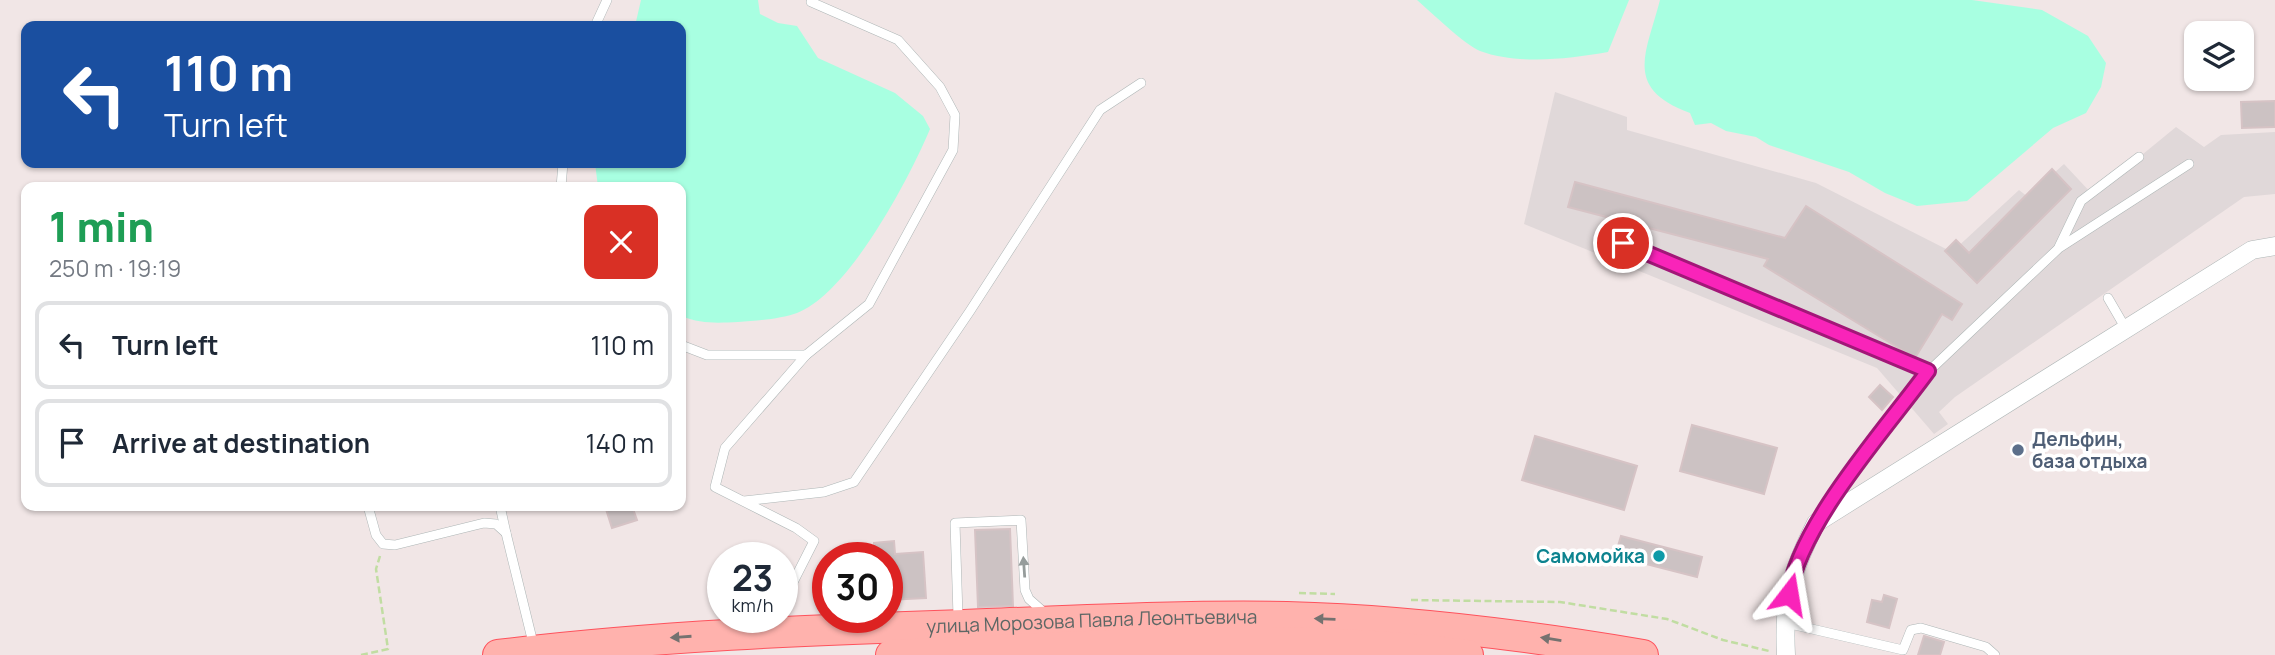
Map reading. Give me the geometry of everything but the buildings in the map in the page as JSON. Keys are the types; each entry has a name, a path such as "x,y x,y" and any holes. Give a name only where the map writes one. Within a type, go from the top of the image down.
{"main road":[{"name":"улица Морозова Павла Леонтьевича","path":"798,625 946,625 1231,617 1336,619 1505,633 1643,655"},
{"name":"улица Морозова Павла Леонтьевича","path":"498,655 707,632"},
{"name":"улица Морозова Павла Леонтьевича","path":"891,655 1184,644 1337,644 1415,648 1468,655"}],"street":[{"path":"1786,655 1784,623 1792,570 1816,523 2252,250 2275,246"}],"lane":[{"path":"597,21 607,0"},
{"path":"798,572 814,541 796,528 715,487 724,448 806,355 869,304 953,150 955,115 940,87 898,40 811,2"},
{"path":"743,502 824,492 854,482 970,312 1100,110 1141,83"},
{"path":"2059,248 2081,201 2139,157"},
{"path":"1816,523 1928,371 2059,248 2189,164"},
{"path":"1623,243 1928,371"},
{"path":"2108,298 2126,329"},
{"path":"686,347 707,355 806,355"},
{"path":"370,511 376,536 383,544 395,545 484,523 496,524 506,533"},
{"path":"501,511 535,650"},
{"path":"946,625 958,616 956,523 1021,520 1029,599 1055,622"},
{"path":"1784,623 1903,650 1911,631 1921,628 1986,647 1995,655"}],"path":[{"path":"361,655 388,649 376,569 383,544"}],"shaded area":[{"path":"641,0 758,0 760,14 778,23 797,26 818,58 895,93 923,116 930,129 908,176 875,232 837,283 817,301 797,313 745,322 702,322 686,318 686,182 597,182 596,168 686,168 686,21 636,21"},
{"path":"1417,0 1629,0 1608,52 1576,57 1527,59 1495,55 1474,48"},
{"path":"1660,0 1972,0 2042,10 2088,36 2106,63 2101,87 2086,113 2053,128 1967,201 1917,206 1885,193 1849,172 1769,145 1756,137 1726,131 1711,123 1695,125 1690,113 1669,103 1655,92 1647,80 1646,53"},
{"path":"1555,92 1627,117 1627,130 1816,183 1952,252 2019,190 2028,197 2064,164 2093,195 2176,127 2204,147 2221,135 2275,132 2275,194 2244,197 1955,397 1939,412 1948,424 1934,434 1877,368 1524,224"}],"place":[{"name":"Дельфин, база отдыха","path":"2018,450"},
{"name":"Самомойка","path":"1659,556"}],"route":[{"path":"1623,243 1928,371 1816,523 1792,570 1789,594"}]}
